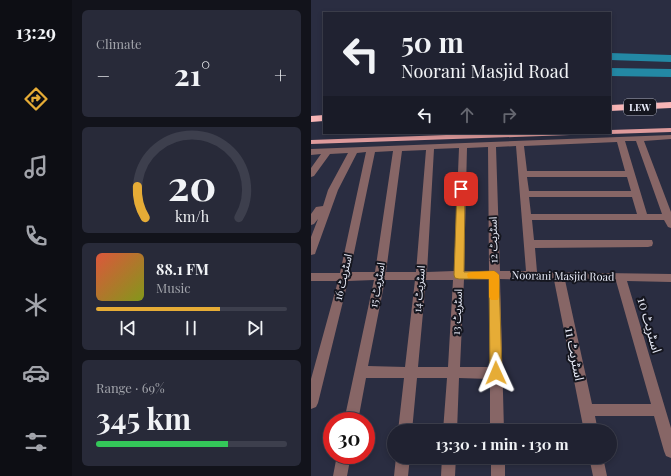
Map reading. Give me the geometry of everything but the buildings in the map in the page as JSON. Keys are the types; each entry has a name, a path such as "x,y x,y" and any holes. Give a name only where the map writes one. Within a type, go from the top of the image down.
{"highway":[{"name":"LEW","path":"611,108 671,106"},
{"path":"311,118 323,118"}],"main road":[{"path":"611,132 671,130"},
{"path":"311,142 541,134"}],"street":[{"path":"311,152 671,137"},
{"path":"527,217 643,217 670,220 639,138"},
{"path":"620,139 643,217"},
{"path":"520,143 532,276"},
{"name":"اسٹریٹ 12","path":"492,144 497,424"},
{"name":"اسٹریٹ 13","path":"450,424 459,275 463,146"},
{"name":"اسٹریٹ 14","path":"406,424 421,276 430,147"},
{"name":"اسٹریٹ 15","path":"353,412 380,277 398,148"},
{"path":"311,251 333,190 354,150"},
{"name":"اسٹریٹ 16","path":"312,395 344,277 371,150"},
{"path":"311,174 328,151"},
{"path":"523,174 630,174"},
{"path":"525,194 636,194"},
{"path":"311,222 319,209 326,209"},
{"path":"529,244 648,243"},
{"name":"Noorani Masjid Road","path":"311,277 494,275 671,278"},
{"name":"اسٹریٹ 11","path":"559,277 589,424"},
{"name":"اسٹریٹ 10","path":"620,277 671,451"},
{"path":"361,372 496,373"},
{"path":"586,410 659,410"},
{"path":"340,476 342,464"},
{"path":"401,476 402,464"},
{"path":"448,476 449,464"},
{"path":"498,464 498,476"},
{"path":"597,464 600,476"}],"water":[{"path":"611,53 671,55 671,62 611,60"},
{"path":"611,68 671,69 671,77 611,76"}],"slow traffic":[{"path":"472,275 494,275 494,297"}],"route":[{"path":"461,189 459,275 494,275 496,373"}]}
